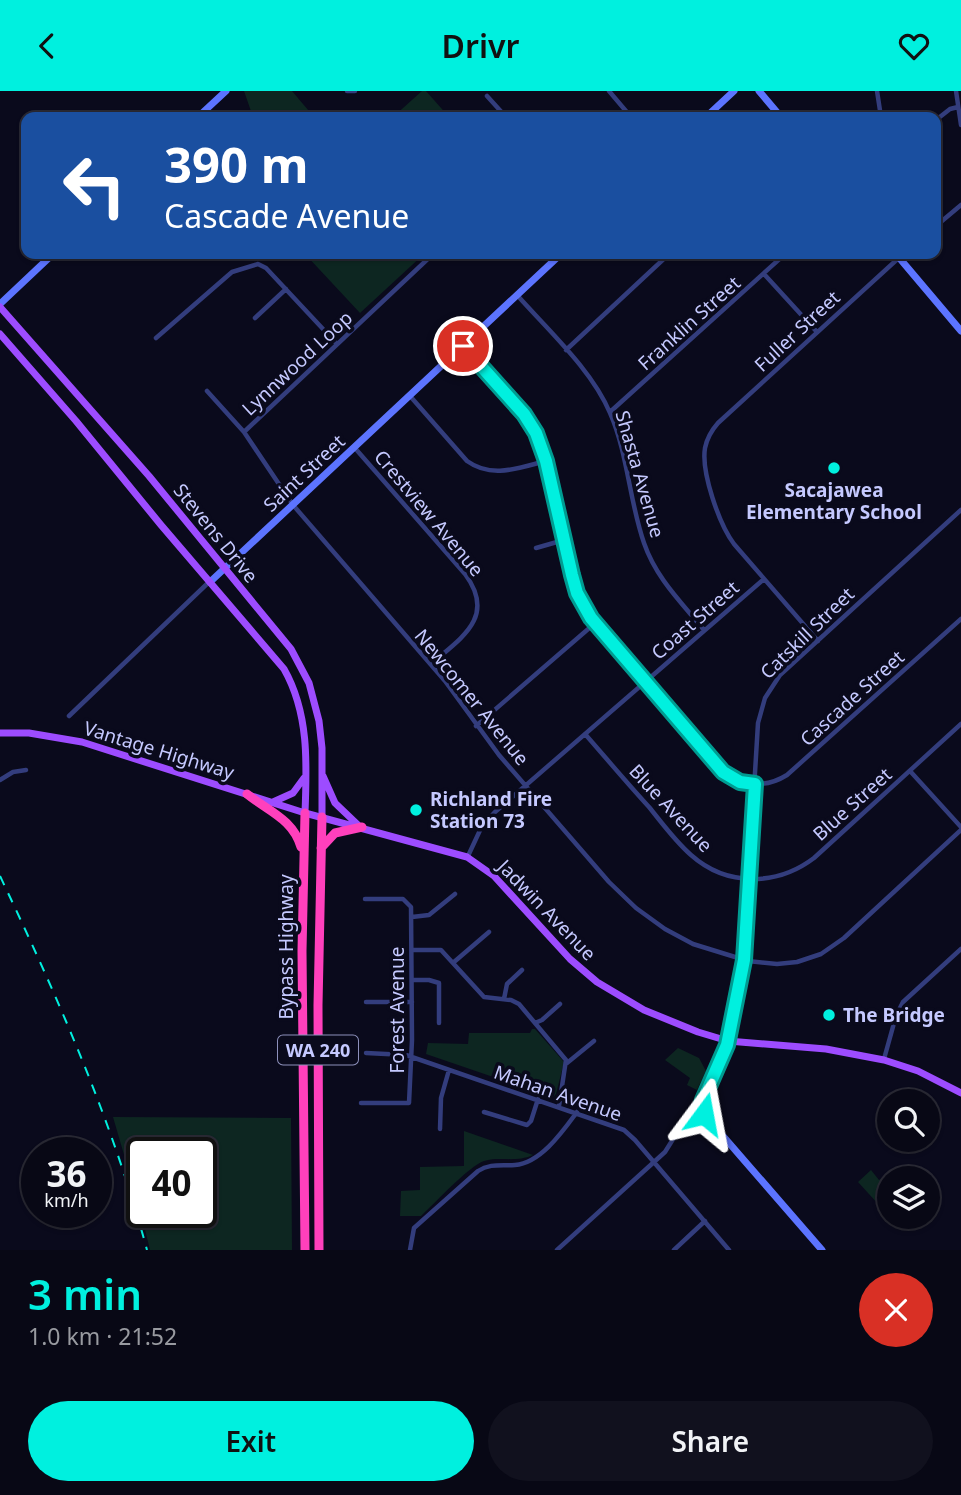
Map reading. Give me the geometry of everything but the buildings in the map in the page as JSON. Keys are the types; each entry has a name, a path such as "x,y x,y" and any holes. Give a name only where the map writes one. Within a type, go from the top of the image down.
{"highway":[{"name":"WA 240","path":"247,794 289,824 298,835 304,858"},
{"name":"Bypass Highway","path":"305,813 302,951 305,1250"},
{"name":"Bypass Highway","path":"319,1250 318,1005 322,817"},
{"path":"320,850 335,833 362,827"}],"main road":[{"name":"Stevens Drive","path":"0,305 155,483 285,640 304,671 319,721 322,817"},
{"name":"Stevens Drive","path":"0,334 289,677 304,726 305,813"},
{"name":"Vantage Highway","path":"0,733 29,733 82,742 305,813"},
{"path":"322,772 335,803 362,827"},
{"path":"273,802 295,792 306,775"},
{"name":"Jadwin Avenue","path":"305,813 474,860 494,876 552,941 597,982 644,1010 689,1029 728,1041 826,1049 884,1060 916,1070 961,1093"}],"street":[{"path":"205,112 226,91"},
{"path":"346,91 355,91"},
{"path":"618,91 611,93 627,112"},
{"path":"711,112 734,91"},
{"path":"759,91 777,112"},
{"path":"877,91 880,112"},
{"path":"956,91 961,125"},
{"path":"487,96 501,112"},
{"path":"941,116 958,107"},
{"path":"941,222 961,205"},
{"path":"0,305 48,259"},
{"name":"Lynnwood Loop","path":"293,505 244,432 428,259"},
{"name":"Saint Street","path":"69,716 556,259"},
{"path":"566,351 664,259"},
{"name":"Franklin Street","path":"610,412 780,259"},
{"name":"Fuller Street","path":"764,579 728,536 718,515 705,461 705,445 712,430 895,259"},
{"path":"902,259 961,331"},
{"path":"156,338 232,272 245,266 263,265 337,344"},
{"path":"764,274 817,332"},
{"path":"255,318 286,289"},
{"name":"Shasta Avenue","path":"517,295 597,389 610,412 644,543 664,583 704,630"},
{"path":"463,346 524,414 536,433 546,461 577,593 594,624 723,772 740,782 755,784"},
{"path":"207,391 244,432"},
{"path":"410,396 467,461 476,467 496,472 546,461"},
{"name":"Crestview Avenue","path":"355,447 465,574 476,591 478,608 472,626 430,664"},
{"name":"Newcomer Avenue","path":"293,505 430,664 458,698 476,726 609,882 636,908 665,929 693,944 744,960 786,963 807,959 830,949 961,829"},
{"name":"Catskill Street","path":"702,1111 703,1100 728,1041 744,960 758,723 765,698 775,681 961,510"},
{"path":"537,548 564,540"},
{"path":"764,579 818,641"},
{"name":"Coast Street","path":"467,857 482,826 764,579"},
{"name":"Cascade Street","path":"755,784 769,784 787,775 961,619"},
{"path":"476,726 594,624"},
{"name":"Blue Street","path":"749,879 776,877 806,864 961,724"},
{"name":"Blue Avenue","path":"585,734 693,857 717,872 749,879"},
{"path":"0,780 13,772 26,770"},
{"path":"910,771 961,829"},
{"path":"365,899 405,900 411,907 412,917 429,915 455,894"},
{"name":"Forest Avenue","path":"361,1103 409,1103 412,1057 412,917"},
{"path":"454,963 489,933"},
{"path":"884,1060 896,1016 903,1002 961,949"},
{"path":"412,950 441,950 484,997 515,1001 565,1057 559,1106"},
{"path":"505,999 507,983 522,970"},
{"path":"412,980 439,983 439,1023"},
{"path":"366,1002 412,1002"},
{"path":"535,1023 560,1004"},
{"path":"566,1063 594,1041"},
{"name":"Mahan Avenue","path":"366,1053 412,1057 624,1130 729,1250"},
{"path":"440,1129 441,1098 449,1070"},
{"path":"484,1112 527,1125 538,1100"},
{"path":"557,1250 668,1148 683,1123 702,1111 822,1250"},
{"path":"410,1250 414,1228 475,1173 491,1165 514,1165 530,1161 563,1131 577,1112"},
{"path":"674,1250 705,1221"}],"green space":[{"path":"244,91 292,91 310,112 251,112"},
{"path":"422,91 426,91 445,112 399,112"},
{"path":"310,259 419,259 360,313"},
{"path":"535,1029 564,1062 555,1098 426,1054 428,1043 468,1044 469,1033 530,1033"},
{"path":"678,1048 699,1058 706,1071 697,1090 687,1085 690,1078 665,1060"},
{"path":"113,1117 291,1118 292,1250 150,1250 145,1228 217,1228 217,1137 126,1137 126,1162"},
{"path":"464,1131 533,1155 520,1159 484,1161 461,1177 421,1216 400,1216 401,1191 420,1190 420,1167 464,1166"},
{"path":"871,1170 877,1178 877,1203 858,1182"}],"railway":[{"path":"0,876 82,1060 117,1154 147,1250"}],"place":[{"name":"Sacajawea Elementary School","path":"834,468"},
{"name":"Richland Fire Station 73","path":"416,810"},
{"name":"The Bridge","path":"829,1015"}],"route":[{"path":"463,346 524,414 536,433 546,461 577,593 594,624 723,772 740,782 755,784 744,960 727,1045 703,1100 701,1107 704,1114"}]}
